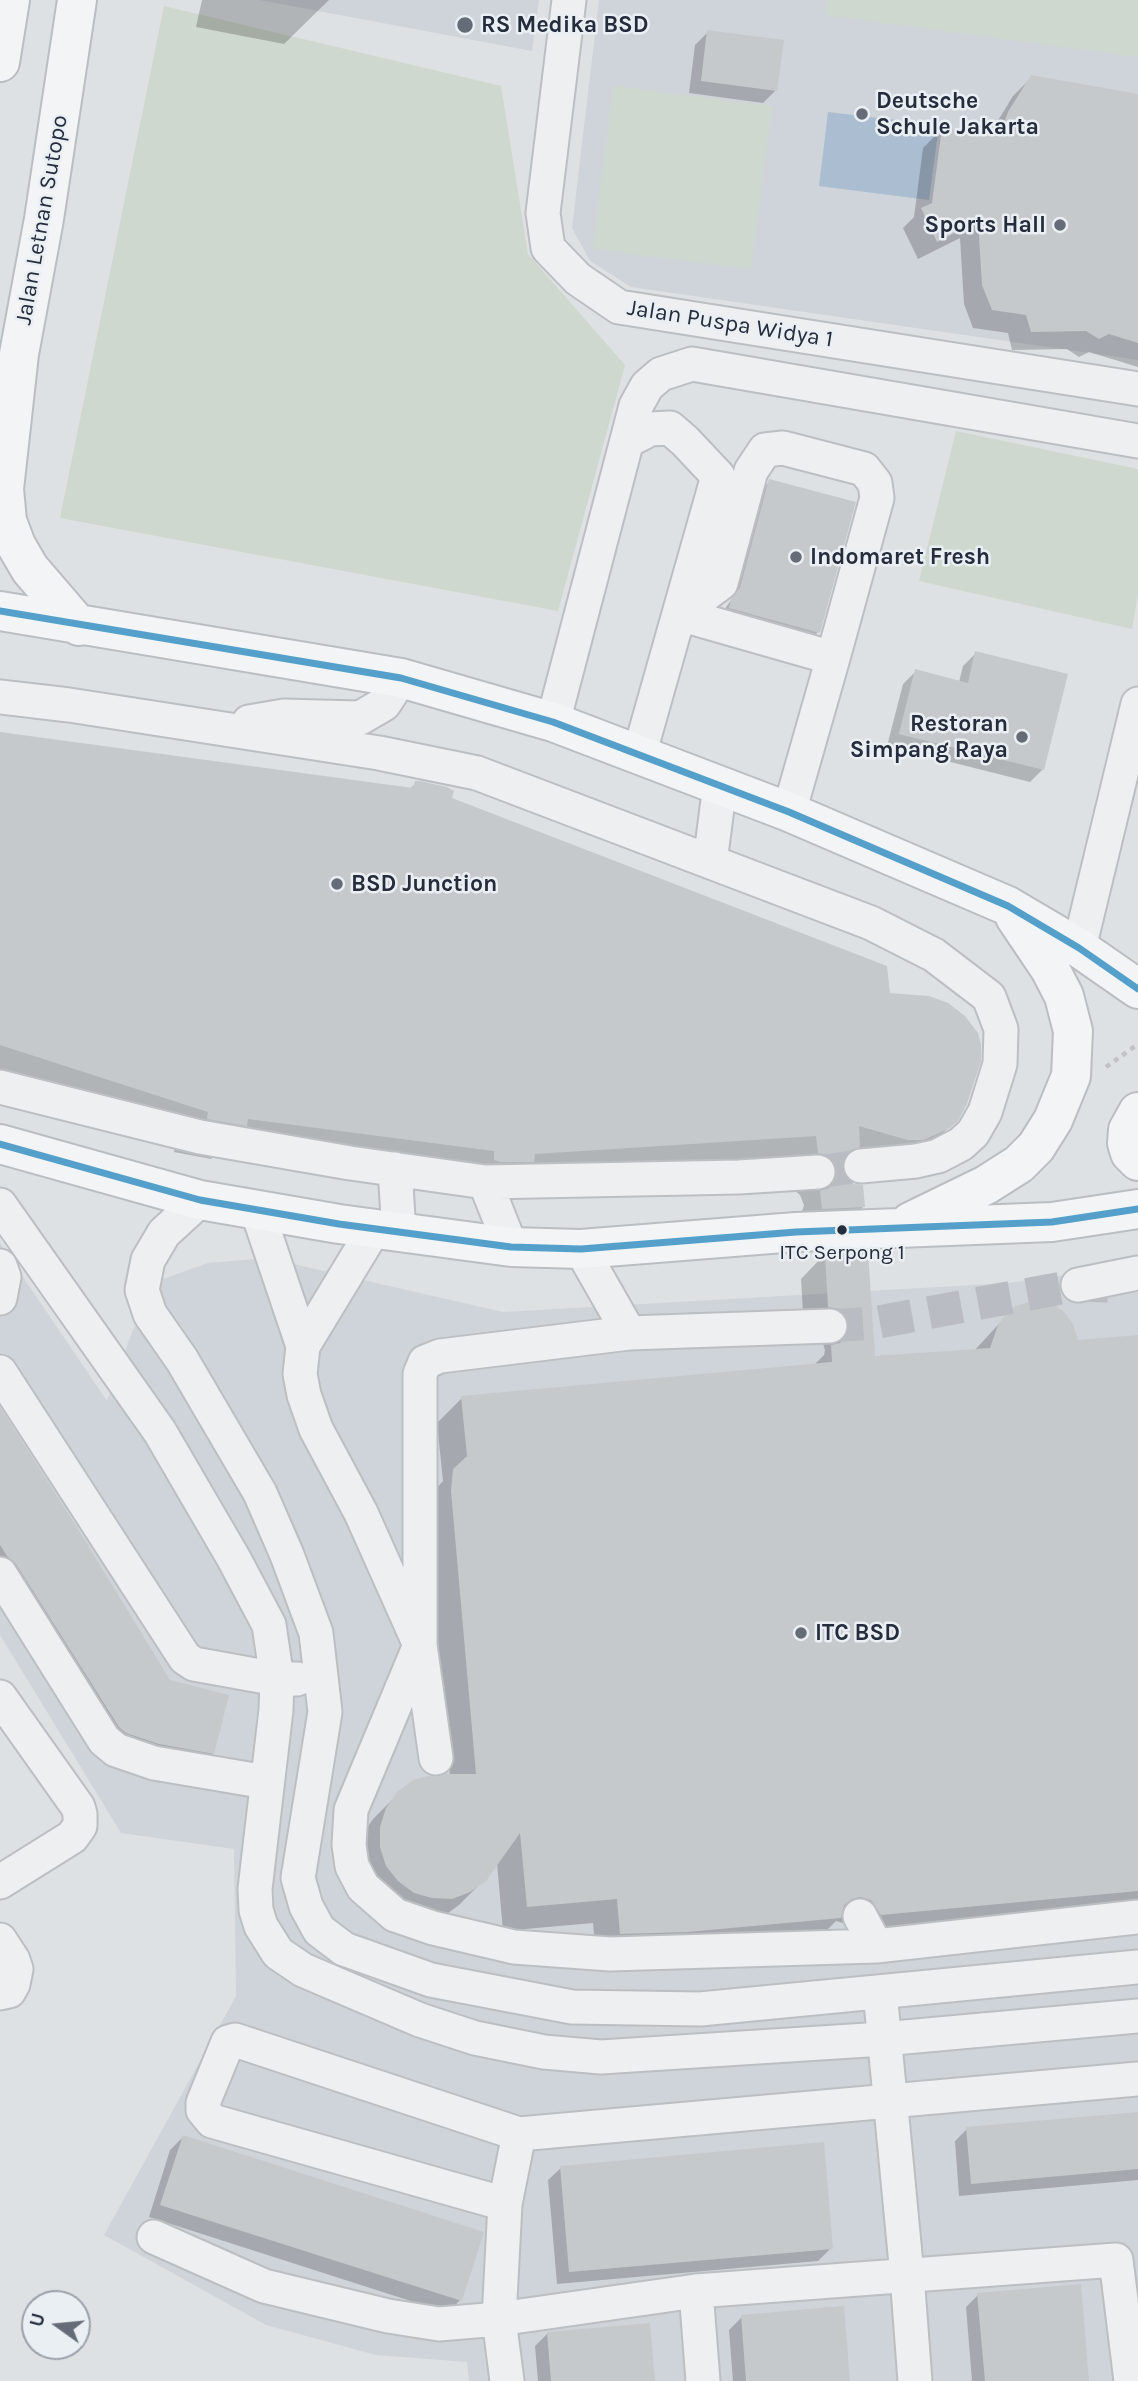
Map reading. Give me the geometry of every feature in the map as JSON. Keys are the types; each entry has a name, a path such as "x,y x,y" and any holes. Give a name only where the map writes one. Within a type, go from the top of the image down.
{"main road":[{"path":"0,62 10,0"},
{"name":"Jalan Letnan Sutopo","path":"77,0 44,219 19,354 2,491 7,521 16,545 30,569 79,626"},
{"path":"0,611 401,678 553,722 789,812 1008,906 1079,948 1138,989"},
{"path":"898,1228 986,1185 1020,1164 1036,1147 1053,1120 1071,1076 1073,1031 1063,996 1050,969 1008,906"},
{"path":"1138,1112 1128,1130 1127,1143 1130,1153 1138,1161"},
{"path":"0,1144 200,1200 386,1231 511,1247 581,1250 796,1231 1052,1222 1138,1209"}],"street":[{"name":"Jalan Puspa Widya 1","path":"569,0 543,214 548,248 578,279 619,307 1138,389"},
{"path":"553,722 636,406 647,386 661,374 692,363 1138,441"},
{"path":"627,441 650,429 670,428 718,476 639,755"},
{"path":"679,614 721,583 751,471 765,450 783,448 864,469 875,483 877,498 789,812"},
{"path":"679,614 833,658"},
{"path":"216,728 285,716 360,718 384,704 401,678"},
{"path":"0,697 69,705 379,753 477,773 871,923 934,955 989,997 1001,1029 1000,1065 985,1112 973,1133 961,1144 938,1156 916,1161 860,1166"},
{"path":"1079,948 1128,788 1138,704"},
{"path":"710,862 720,785"},
{"path":"0,1087 200,1137 485,1182 739,1177 818,1171"},
{"path":"303,1346 386,1231 395,1169"},
{"path":"485,1182 511,1247"},
{"path":"200,1200 164,1233 148,1260 142,1290 150,1314 182,1360 260,1493 316,1633 325,1712 298,1878 306,1906 319,1930 344,1949 431,1980 572,2007 700,2009 1138,1967"},
{"path":"0,1205 160,1432 269,1625 277,1679 276,1710 255,1889 256,1910 261,1926 278,1953 303,1970 420,2020 475,2038 544,2052 601,2057 883,2039 1138,2015"},
{"path":"257,1210 303,1346 300,1374 316,1429 361,1513 420,1645 351,1810 349,1845 352,1866 363,1887 395,1915 433,1928 514,1947 597,1953 876,1946 1138,1917"},
{"path":"581,1250 629,1333"},
{"path":"0,1266 4,1277 0,1298"},
{"path":"1078,1286 1138,1273"},
{"path":"436,1758 420,1645 422,1367 432,1357 629,1333 815,1336"},
{"path":"0,1372 185,1658 194,1664 277,1679 321,1679"},
{"path":"0,1574 104,1740 116,1750 154,1763 266,1782"},
{"path":"0,1697 78,1807 80,1814 80,1826 72,1837 0,1882"},
{"path":"860,1916 876,1946"},
{"path":"0,1940 16,1969 9,1991 0,1993"},
{"path":"880,1992 915,2381"},
{"path":"505,2204 212,2121 206,2116 203,2103 228,2042 235,2040 519,2134 1138,2079"},
{"path":"507,2381 499,2319 505,2204 519,2134"},
{"path":"154,2237 264,2286 388,2316 439,2324 499,2319 696,2291 1116,2260 1132,2381"},
{"path":"696,2291 703,2381"}],"shaded area":[{"name":"RS Medika BSD","path":"259,0 539,0 532,51"},
{"name":"Deutsche Schule Jakarta","path":"599,0 1138,0 1138,360 631,287 590,261 572,228"},
{"path":"827,0 1138,0 1138,57 826,15"},
{"path":"164,6 501,86 528,254 625,365 558,611 60,518"},
{"path":"613,86 772,106 751,269 593,249"},
{"path":"956,431 1138,469 1138,594 1132,629 919,581"},
{"path":"0,1243 107,1401 132,1332 160,1280 208,1263 267,1258 503,1312 1008,1283 1138,1265 1138,2381 469,2381 467,2362 376,2355 266,2325 104,2235 236,1996 234,1849 121,1833 0,1635"}],"water":[{"path":"828,112 939,125 929,200 819,186"}],"building":[{"path":"707,30 784,40 777,91 701,81"},
{"name":"Sports Hall","path":"1031,75 1138,94 1138,343 1109,334 1099,339 1086,331 1031,332 1026,315 992,310 982,285 978,221 937,242 921,208 932,203 942,128 1000,134 1008,112"},
{"name":"Indomaret Fresh","path":"769,479 856,502 820,633 729,608 731,599 740,588"},
{"path":"975,651 1068,674 1044,770 899,734 915,669 968,683"},
{"name":"BSD Junction","path":"0,732 413,788 415,781 447,787 454,791 452,798 887,966 890,993 929,996 948,1003 965,1016 978,1033 981,1044 981,1061 967,1104 958,1121 950,1128 923,1140 908,1140 859,1126 860,1147 849,1151 844,1157 842,1167 846,1178 854,1184 863,1185 865,1207 822,1209 820,1191 829,1188 835,1181 837,1170 834,1161 818,1153 816,1136 535,1154 534,1162 500,1162 494,1160 494,1151 248,1119 247,1126 207,1119 208,1112 0,1045"},
{"name":"ITC BSD","path":"868,1251 875,1356 990,1348 998,1325 1006,1314 1016,1306 1029,1302 1042,1301 1055,1305 1073,1324 1078,1340 1138,1335 1138,1891 881,1915 871,1900 860,1897 844,1905 841,1918 687,1932 620,1934 617,1899 527,1907 520,1833 486,1881 470,1892 452,1899 432,1898 414,1893 398,1881 386,1866 380,1847 380,1827 386,1808 397,1792 413,1780 446,1774 476,1774 451,1491 453,1469 467,1456 461,1396 832,1362 831,1345 840,1343 847,1336 849,1325 846,1315 840,1309 828,1307 825,1253"},
{"path":"0,1407 170,1680 229,1695 214,1754 159,1744 126,1733 119,1727 16,1564 0,1545"},
{"path":"1138,2112 1138,2169 971,2184 966,2127"},
{"path":"183,2135 484,2232 462,2301 160,2205"},
{"path":"824,2142 833,2249 569,2272 560,2166"},
{"path":"1081,2284 1089,2381 985,2381 977,2293"},
{"path":"844,2306 850,2381 746,2381 741,2315"},
{"path":"650,2323 655,2381 551,2381 547,2332"}],"tunnel":[{"path":"818,1172 861,1166"},
{"path":"830,1326 873,1323 1078,1285 1108,1286"}],"transit line":[{"path":"0,611 401,678 553,722 789,812 1008,906 1079,948 1138,989"},
{"path":"0,1144 200,1200 339,1224 511,1247 581,1249 796,1232 1052,1222 1138,1209"}],"place":[{"name":"RS Medika BSD","path":"465,25"},
{"name":"Deutsche Schule Jakarta","path":"862,114"},
{"name":"Sports Hall","path":"1060,225"},
{"name":"Indomaret Fresh","path":"796,557"},
{"name":"Restoran Simpang Raya","path":"1022,737"},
{"name":"BSD Junction","path":"337,884"},
{"name":"ITC Serpong 1","path":"842,1230"},
{"name":"ITC BSD","path":"801,1633"}]}
